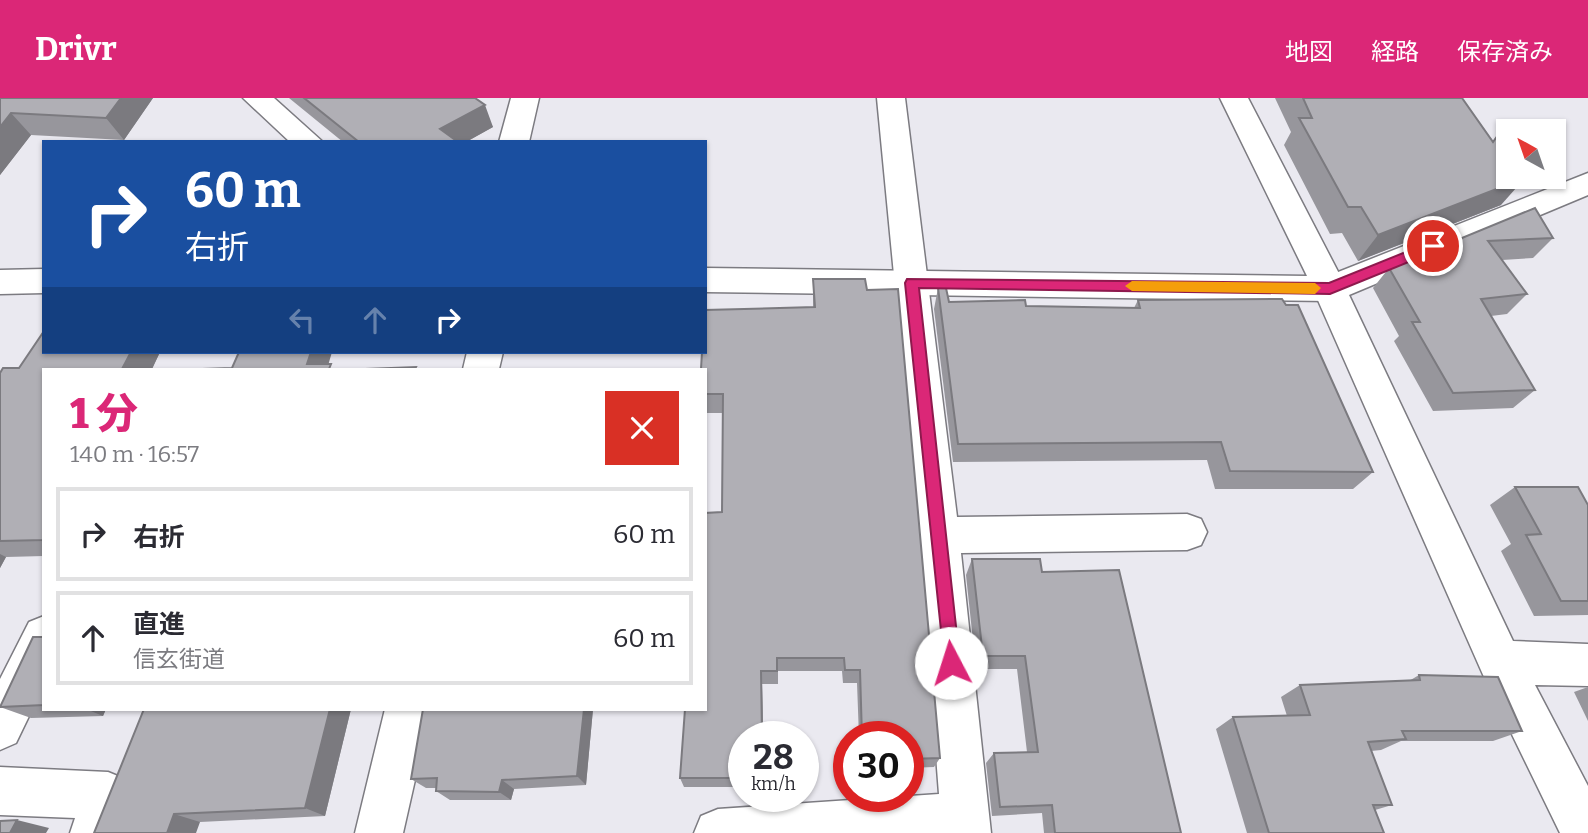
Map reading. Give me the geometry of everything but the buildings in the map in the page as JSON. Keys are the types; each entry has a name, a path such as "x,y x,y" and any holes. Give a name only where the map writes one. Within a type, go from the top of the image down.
{"street":[{"path":"257,98 306,140"},
{"path":"514,140 525,98"},
{"path":"718,833 966,825 939,535 891,98"},
{"path":"1234,98 1330,289 1500,663 1586,833"},
{"path":"707,281 1330,289 1588,183"},
{"path":"0,282 42,281"},
{"path":"939,535 1187,532"},
{"path":"0,727 42,641"},
{"path":"1500,663 1588,665"},
{"path":"379,833 408,711"},
{"path":"0,791 108,796 94,833"}],"slow traffic":[{"path":"1132,286 1315,288"}],"route":[{"path":"951,663 912,283 1330,289 1433,246"}]}
